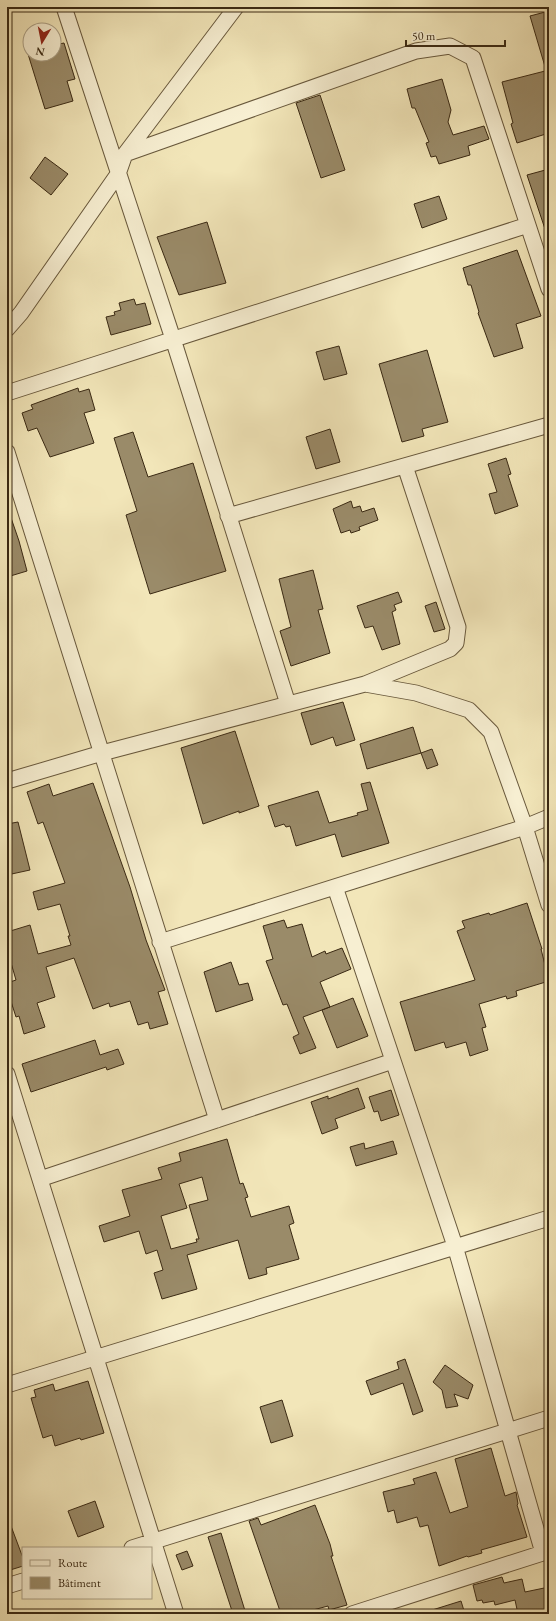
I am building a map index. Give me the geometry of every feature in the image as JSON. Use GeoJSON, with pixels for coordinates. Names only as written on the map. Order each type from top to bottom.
{"type":"FeatureCollection","features":[{"type":"Feature","properties":{"kind":"street"},"geometry":{"type":"LineString","coordinates":[[64,7],[172,339],[288,704]]}},
{"type":"Feature","properties":{"kind":"street"},"geometry":{"type":"LineString","coordinates":[[7,329],[21,313],[118,174],[125,154],[236,7]]}},
{"type":"Feature","properties":{"kind":"street"},"geometry":{"type":"LineString","coordinates":[[125,154],[416,51],[450,46],[473,58],[528,225],[544,254],[549,289]]}},
{"type":"Feature","properties":{"kind":"street"},"geometry":{"type":"LineString","coordinates":[[7,393],[528,225]]}},
{"type":"Feature","properties":{"kind":"street"},"geometry":{"type":"LineString","coordinates":[[228,516],[549,425]]}},
{"type":"Feature","properties":{"kind":"street"},"geometry":{"type":"LineString","coordinates":[[7,452],[217,1120]]}},
{"type":"Feature","properties":{"kind":"street"},"geometry":{"type":"LineString","coordinates":[[7,781],[102,753],[365,684],[450,649],[456,643],[458,627],[405,466]]}},
{"type":"Feature","properties":{"kind":"street"},"geometry":{"type":"LineString","coordinates":[[365,684],[416,693],[469,710],[491,732],[525,828],[549,905]]}},
{"type":"Feature","properties":{"kind":"street"},"geometry":{"type":"LineString","coordinates":[[160,942],[525,828],[549,817]]}},
{"type":"Feature","properties":{"kind":"street"},"geometry":{"type":"LineString","coordinates":[[335,888],[455,1246],[507,1431],[546,1552],[352,1614]]}},
{"type":"Feature","properties":{"kind":"street"},"geometry":{"type":"LineString","coordinates":[[40,1179],[393,1062]]}},
{"type":"Feature","properties":{"kind":"street"},"geometry":{"type":"LineString","coordinates":[[7,1074],[176,1614]]}},
{"type":"Feature","properties":{"kind":"street"},"geometry":{"type":"LineString","coordinates":[[7,1385],[549,1218]]}},
{"type":"Feature","properties":{"kind":"street"},"geometry":{"type":"LineString","coordinates":[[136,1547],[549,1418]]}},
{"type":"Feature","properties":{"kind":"street"},"geometry":{"type":"LineString","coordinates":[[7,1586],[22,1581]]}},
{"type":"Feature","properties":{"kind":"building"},"geometry":{"type":"Polygon","coordinates":[[[549,11],[549,69],[546,70],[530,16],[549,11]]]}},
{"type":"Feature","properties":{"kind":"building"},"geometry":{"type":"Polygon","coordinates":[[[62,43],[64,43],[75,79],[67,81],[73,101],[45,109],[30,62],[62,62],[62,43]]]}},
{"type":"Feature","properties":{"kind":"building"},"geometry":{"type":"Polygon","coordinates":[[[549,70],[549,133],[517,143],[511,124],[513,123],[502,82],[549,70]]]}},
{"type":"Feature","properties":{"kind":"building"},"geometry":{"type":"Polygon","coordinates":[[[442,79],[451,110],[448,122],[453,135],[484,126],[489,139],[468,146],[470,155],[439,164],[436,156],[431,157],[426,143],[429,142],[415,108],[412,108],[407,89],[442,79]]]}},
{"type":"Feature","properties":{"kind":"building"},"geometry":{"type":"Polygon","coordinates":[[[320,95],[345,170],[321,178],[296,103],[320,95]]]}},
{"type":"Feature","properties":{"kind":"building"},"geometry":{"type":"Polygon","coordinates":[[[45,157],[68,174],[51,195],[30,178],[45,157]]]}},
{"type":"Feature","properties":{"kind":"building"},"geometry":{"type":"Polygon","coordinates":[[[549,169],[549,235],[547,235],[527,175],[549,169]]]}},
{"type":"Feature","properties":{"kind":"building"},"geometry":{"type":"Polygon","coordinates":[[[439,196],[447,219],[422,228],[414,204],[439,196]]]}},
{"type":"Feature","properties":{"kind":"building"},"geometry":{"type":"Polygon","coordinates":[[[207,222],[226,283],[179,295],[157,237],[207,222]]]}},
{"type":"Feature","properties":{"kind":"building"},"geometry":{"type":"Polygon","coordinates":[[[517,250],[541,316],[516,324],[523,348],[494,357],[478,313],[479,312],[471,285],[468,285],[463,268],[517,250]]]}},
{"type":"Feature","properties":{"kind":"building"},"geometry":{"type":"Polygon","coordinates":[[[134,299],[136,305],[145,303],[151,324],[111,335],[106,317],[115,315],[114,312],[121,310],[119,303],[134,299]]]}},
{"type":"Feature","properties":{"kind":"building"},"geometry":{"type":"Polygon","coordinates":[[[339,346],[347,374],[324,380],[316,352],[339,346]]]}},
{"type":"Feature","properties":{"kind":"building"},"geometry":{"type":"Polygon","coordinates":[[[427,350],[448,422],[422,429],[424,436],[402,442],[379,364],[427,350]]]}},
{"type":"Feature","properties":{"kind":"building"},"geometry":{"type":"Polygon","coordinates":[[[78,388],[79,392],[89,389],[95,410],[84,413],[94,443],[50,457],[37,428],[28,431],[22,413],[33,409],[31,405],[78,388]]]}},
{"type":"Feature","properties":{"kind":"building"},"geometry":{"type":"Polygon","coordinates":[[[330,429],[340,462],[316,469],[306,437],[330,429]]]}},
{"type":"Feature","properties":{"kind":"building"},"geometry":{"type":"Polygon","coordinates":[[[133,432],[148,477],[193,463],[226,571],[150,594],[126,515],[137,511],[114,438],[133,432]]]}},
{"type":"Feature","properties":{"kind":"building"},"geometry":{"type":"Polygon","coordinates":[[[506,458],[511,474],[508,475],[518,506],[495,514],[489,494],[497,492],[488,464],[506,458]]]}},
{"type":"Feature","properties":{"kind":"building"},"geometry":{"type":"Polygon","coordinates":[[[351,501],[353,508],[360,506],[362,512],[374,508],[378,520],[359,527],[360,530],[351,533],[350,530],[341,533],[333,509],[351,501]]]}},
{"type":"Feature","properties":{"kind":"building"},"geometry":{"type":"Polygon","coordinates":[[[7,512],[9,512],[19,541],[27,571],[7,577],[7,512]]]}},
{"type":"Feature","properties":{"kind":"building"},"geometry":{"type":"Polygon","coordinates":[[[313,570],[323,609],[318,610],[330,653],[291,666],[280,631],[291,627],[279,579],[313,570]]]}},
{"type":"Feature","properties":{"kind":"building"},"geometry":{"type":"Polygon","coordinates":[[[398,592],[402,602],[394,605],[396,610],[392,612],[400,644],[382,650],[373,626],[365,628],[357,606],[398,592]]]}},
{"type":"Feature","properties":{"kind":"building"},"geometry":{"type":"Polygon","coordinates":[[[436,602],[445,629],[434,632],[425,606],[436,602]]]}},
{"type":"Feature","properties":{"kind":"building"},"geometry":{"type":"Polygon","coordinates":[[[343,702],[355,740],[336,746],[333,737],[311,745],[301,713],[343,702]]]}},
{"type":"Feature","properties":{"kind":"building"},"geometry":{"type":"Polygon","coordinates":[[[413,727],[421,753],[367,769],[360,744],[413,727]]]}},
{"type":"Feature","properties":{"kind":"building"},"geometry":{"type":"Polygon","coordinates":[[[235,731],[259,806],[239,813],[239,811],[203,824],[181,748],[235,731]]]}},
{"type":"Feature","properties":{"kind":"building"},"geometry":{"type":"Polygon","coordinates":[[[432,749],[438,765],[427,769],[421,753],[432,749]]]}},
{"type":"Feature","properties":{"kind":"building"},"geometry":{"type":"Polygon","coordinates":[[[370,782],[389,843],[342,857],[335,834],[296,846],[290,826],[286,827],[284,824],[275,827],[268,806],[318,791],[329,823],[358,815],[357,813],[368,810],[361,784],[370,782]]]}},
{"type":"Feature","properties":{"kind":"building"},"geometry":{"type":"Polygon","coordinates":[[[93,783],[130,887],[146,940],[165,990],[158,992],[168,1024],[150,1029],[148,1022],[138,1025],[130,1001],[110,1007],[109,1003],[93,1009],[74,958],[46,967],[55,997],[37,1003],[45,1027],[24,1034],[19,1016],[16,1017],[7,989],[7,983],[16,980],[7,949],[7,932],[30,925],[38,954],[71,945],[68,936],[70,936],[60,904],[38,910],[33,892],[65,883],[43,822],[38,824],[27,792],[49,784],[53,796],[93,783]]]}},
{"type":"Feature","properties":{"kind":"building"},"geometry":{"type":"Polygon","coordinates":[[[18,822],[30,870],[7,875],[7,824],[18,822]]]}},
{"type":"Feature","properties":{"kind":"building"},"geometry":{"type":"Polygon","coordinates":[[[527,903],[542,949],[549,981],[516,991],[517,996],[507,999],[506,996],[479,1004],[486,1027],[482,1028],[488,1050],[470,1056],[466,1042],[446,1048],[444,1042],[415,1051],[400,1002],[475,980],[457,931],[465,928],[462,921],[489,913],[490,915],[527,903]]]}},
{"type":"Feature","properties":{"kind":"building"},"geometry":{"type":"Polygon","coordinates":[[[284,920],[287,928],[302,924],[312,957],[325,951],[326,954],[342,948],[351,969],[320,982],[330,1007],[303,1017],[316,1048],[300,1054],[293,1037],[299,1034],[287,1004],[283,1005],[266,961],[273,959],[263,926],[284,920]]]}},
{"type":"Feature","properties":{"kind":"building"},"geometry":{"type":"Polygon","coordinates":[[[231,962],[239,985],[248,983],[253,1000],[216,1012],[204,972],[231,962]]]}},
{"type":"Feature","properties":{"kind":"building"},"geometry":{"type":"Polygon","coordinates":[[[353,998],[368,1036],[337,1048],[322,1010],[353,998]]]}},
{"type":"Feature","properties":{"kind":"building"},"geometry":{"type":"Polygon","coordinates":[[[95,1040],[100,1055],[118,1049],[124,1064],[107,1070],[106,1067],[31,1092],[22,1064],[95,1040]]]}},
{"type":"Feature","properties":{"kind":"building"},"geometry":{"type":"Polygon","coordinates":[[[358,1088],[365,1108],[335,1119],[338,1128],[322,1134],[311,1102],[328,1096],[328,1099],[358,1088]]]}},
{"type":"Feature","properties":{"kind":"building"},"geometry":{"type":"Polygon","coordinates":[[[391,1090],[399,1115],[381,1121],[378,1111],[374,1112],[369,1097],[391,1090]]]}},
{"type":"Feature","properties":{"kind":"building"},"geometry":{"type":"Polygon","coordinates":[[[227,1139],[240,1184],[243,1183],[248,1197],[245,1198],[251,1217],[289,1206],[294,1223],[289,1225],[299,1259],[266,1268],[267,1274],[249,1279],[238,1240],[187,1255],[197,1289],[162,1299],[154,1273],[163,1270],[157,1250],[146,1254],[139,1231],[104,1242],[99,1226],[130,1216],[122,1190],[162,1179],[158,1168],[181,1161],[179,1153],[227,1139]],[[202,1177],[179,1184],[187,1208],[161,1216],[171,1249],[197,1242],[196,1239],[199,1239],[189,1205],[208,1200],[202,1177]]]}},
{"type":"Feature","properties":{"kind":"building"},"geometry":{"type":"Polygon","coordinates":[[[393,1141],[397,1154],[356,1166],[350,1147],[364,1143],[365,1149],[393,1141]]]}},
{"type":"Feature","properties":{"kind":"building"},"geometry":{"type":"Polygon","coordinates":[[[405,1359],[423,1411],[413,1415],[403,1383],[371,1395],[366,1381],[399,1369],[397,1362],[405,1359]]]}},
{"type":"Feature","properties":{"kind":"building"},"geometry":{"type":"Polygon","coordinates":[[[445,1365],[473,1385],[468,1399],[454,1394],[458,1406],[446,1408],[442,1390],[433,1382],[445,1365]]]}},
{"type":"Feature","properties":{"kind":"building"},"geometry":{"type":"Polygon","coordinates":[[[88,1381],[104,1433],[81,1440],[80,1438],[55,1446],[52,1435],[43,1438],[31,1398],[36,1397],[34,1390],[53,1384],[55,1391],[88,1381]]]}},
{"type":"Feature","properties":{"kind":"building"},"geometry":{"type":"Polygon","coordinates":[[[282,1400],[293,1436],[271,1443],[260,1407],[282,1400]]]}},
{"type":"Feature","properties":{"kind":"building"},"geometry":{"type":"Polygon","coordinates":[[[491,1448],[505,1496],[516,1492],[517,1505],[527,1537],[481,1550],[482,1553],[467,1556],[439,1566],[428,1525],[420,1527],[417,1517],[397,1523],[394,1510],[388,1512],[383,1492],[415,1484],[413,1479],[436,1472],[450,1513],[468,1507],[455,1459],[491,1448]]]}},
{"type":"Feature","properties":{"kind":"building"},"geometry":{"type":"Polygon","coordinates":[[[95,1501],[104,1527],[78,1537],[68,1511],[95,1501]]]}},
{"type":"Feature","properties":{"kind":"building"},"geometry":{"type":"Polygon","coordinates":[[[315,1505],[330,1544],[333,1556],[331,1556],[347,1605],[329,1610],[328,1606],[298,1614],[281,1614],[249,1521],[258,1518],[261,1525],[315,1505]]]}},
{"type":"Feature","properties":{"kind":"building"},"geometry":{"type":"Polygon","coordinates":[[[8,1518],[22,1555],[22,1566],[7,1571],[8,1518]]]}},
{"type":"Feature","properties":{"kind":"building"},"geometry":{"type":"Polygon","coordinates":[[[221,1533],[246,1614],[233,1614],[208,1537],[221,1533]]]}},
{"type":"Feature","properties":{"kind":"building"},"geometry":{"type":"Polygon","coordinates":[[[187,1551],[193,1566],[182,1570],[176,1555],[187,1551]]]}},
{"type":"Feature","properties":{"kind":"building"},"geometry":{"type":"Polygon","coordinates":[[[502,1577],[504,1583],[522,1579],[525,1592],[549,1587],[549,1614],[518,1614],[515,1600],[495,1605],[494,1601],[483,1603],[482,1600],[477,1601],[473,1585],[502,1577]]]}},
{"type":"Feature","properties":{"kind":"building"},"geometry":{"type":"Polygon","coordinates":[[[461,1601],[465,1614],[429,1614],[429,1611],[461,1601]]]}}]}
